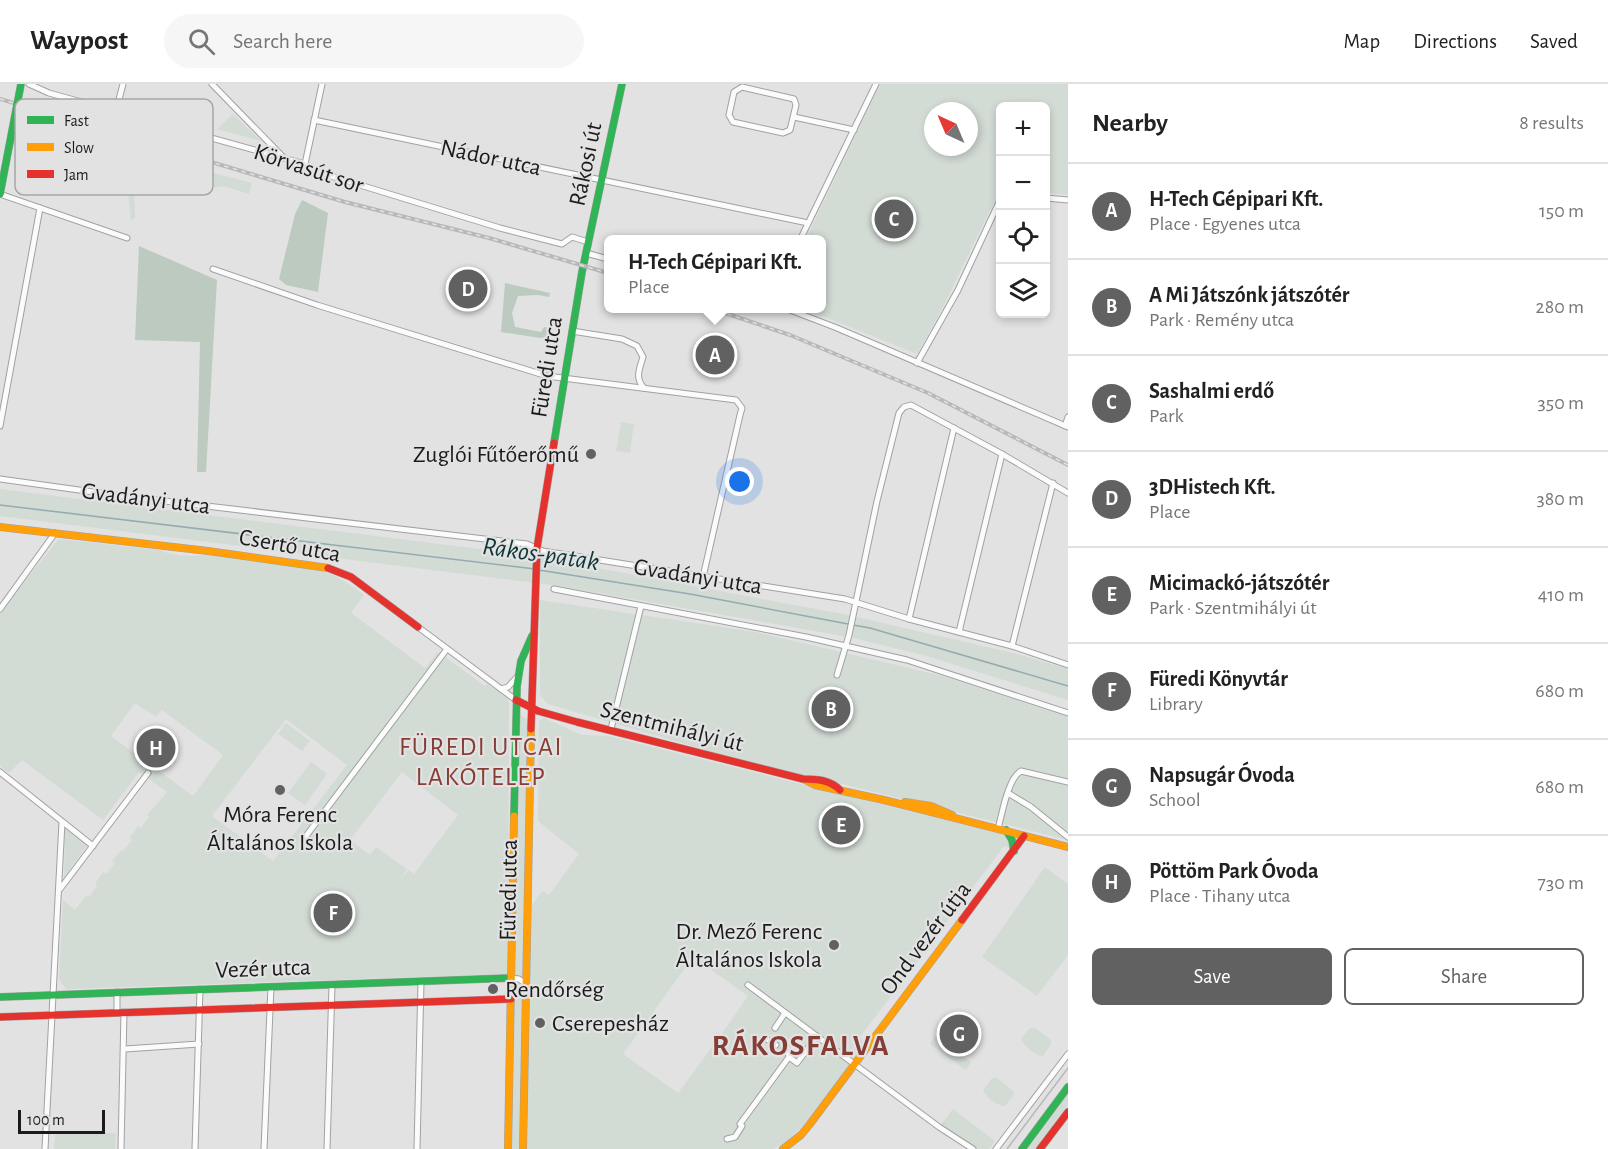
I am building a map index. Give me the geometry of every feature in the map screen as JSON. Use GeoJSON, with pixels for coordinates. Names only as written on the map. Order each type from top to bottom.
{"type":"FeatureCollection","features":[{"type":"Feature","properties":{"kind":"street"},"geometry":{"type":"LineString","coordinates":[[18,99],[21,84]]}},
{"type":"Feature","properties":{"kind":"street","name":"Körvasút sor"},"geometry":{"type":"LineString","coordinates":[[29,84],[49,93],[72,99]]}},
{"type":"Feature","properties":{"kind":"street"},"geometry":{"type":"LineString","coordinates":[[120,99],[123,84]]}},
{"type":"Feature","properties":{"kind":"street"},"geometry":{"type":"LineString","coordinates":[[212,84],[284,158]]}},
{"type":"Feature","properties":{"kind":"street"},"geometry":{"type":"LineString","coordinates":[[305,164],[321,87],[314,84]]}},
{"type":"Feature","properties":{"kind":"street","name":"Rákosi út"},"geometry":{"type":"LineString","coordinates":[[586,253],[622,84]]}},
{"type":"Feature","properties":{"kind":"street"},"geometry":{"type":"LineString","coordinates":[[803,235],[876,84]]}},
{"type":"Feature","properties":{"kind":"street"},"geometry":{"type":"LineString","coordinates":[[742,87],[790,96],[796,102],[794,117],[791,129],[785,133],[735,123],[729,117],[734,92],[742,87]]}},
{"type":"Feature","properties":{"kind":"street"},"geometry":{"type":"LineString","coordinates":[[15,115],[0,194],[127,238]]}},
{"type":"Feature","properties":{"kind":"street"},"geometry":{"type":"LineString","coordinates":[[794,117],[854,130]]}},
{"type":"Feature","properties":{"kind":"street","name":"Nádor utca"},"geometry":{"type":"LineString","coordinates":[[314,120],[808,223]]}},
{"type":"Feature","properties":{"kind":"street","name":"Körvasút sor"},"geometry":{"type":"LineString","coordinates":[[213,138],[305,164],[308,169],[548,241],[562,244],[572,237],[588,242]]}},
{"type":"Feature","properties":{"kind":"street"},"geometry":{"type":"LineString","coordinates":[[1050,198],[1068,200]]}},
{"type":"Feature","properties":{"kind":"street"},"geometry":{"type":"LineString","coordinates":[[0,426],[40,208]]}},
{"type":"Feature","properties":{"kind":"street"},"geometry":{"type":"LineString","coordinates":[[917,363],[958,290],[996,209]]}},
{"type":"Feature","properties":{"kind":"street"},"geometry":{"type":"LineString","coordinates":[[586,253],[604,258]]}},
{"type":"Feature","properties":{"kind":"street","name":"Füredi utca"},"geometry":{"type":"LineString","coordinates":[[523,1149],[537,548],[586,253]]}},
{"type":"Feature","properties":{"kind":"street"},"geometry":{"type":"LineString","coordinates":[[213,269],[317,305],[547,376],[736,400],[742,408],[703,577]]}},
{"type":"Feature","properties":{"kind":"street"},"geometry":{"type":"LineString","coordinates":[[796,313],[846,332],[1067,427],[1068,417]]}},
{"type":"Feature","properties":{"kind":"street"},"geometry":{"type":"LineString","coordinates":[[572,331],[624,340],[637,346],[643,357],[638,375],[639,382],[644,388]]}},
{"type":"Feature","properties":{"kind":"street"},"geometry":{"type":"LineString","coordinates":[[837,675],[850,630],[877,501],[899,413],[904,407],[911,405],[1068,493]]}},
{"type":"Feature","properties":{"kind":"street"},"geometry":{"type":"LineString","coordinates":[[909,619],[954,428]]}},
{"type":"Feature","properties":{"kind":"street"},"geometry":{"type":"LineString","coordinates":[[958,632],[1002,454]]}},
{"type":"Feature","properties":{"kind":"street","name":"Gvadányi utca"},"geometry":{"type":"LineString","coordinates":[[0,479],[122,496],[527,544],[537,548],[703,577],[845,599],[909,619],[1012,646],[1068,665]]}},
{"type":"Feature","properties":{"kind":"street"},"geometry":{"type":"LineString","coordinates":[[1012,646],[1053,483]]}},
{"type":"Feature","properties":{"kind":"street","name":"Csertő utca"},"geometry":{"type":"LineString","coordinates":[[0,527],[334,569],[351,577],[516,700],[532,708]]}},
{"type":"Feature","properties":{"kind":"street"},"geometry":{"type":"LineString","coordinates":[[0,609],[55,533]]}},
{"type":"Feature","properties":{"kind":"street","name":"Gvadányi utca"},"geometry":{"type":"LineString","coordinates":[[554,589],[806,637],[907,660],[1068,712]]}},
{"type":"Feature","properties":{"kind":"street"},"geometry":{"type":"LineString","coordinates":[[611,729],[641,606]]}},
{"type":"Feature","properties":{"kind":"street","name":"Füredi utca"},"geometry":{"type":"LineString","coordinates":[[508,1149],[517,677],[534,631]]}},
{"type":"Feature","properties":{"kind":"street"},"geometry":{"type":"LineString","coordinates":[[306,836],[447,649]]}},
{"type":"Feature","properties":{"kind":"street"},"geometry":{"type":"LineString","coordinates":[[501,689],[508,687],[517,677]]}},
{"type":"Feature","properties":{"kind":"street","name":"Szentmihályi út"},"geometry":{"type":"LineString","coordinates":[[532,708],[577,722],[803,779],[810,783],[890,801],[931,806],[959,820],[1068,847]]}},
{"type":"Feature","properties":{"kind":"street"},"geometry":{"type":"LineString","coordinates":[[1014,850],[1012,840],[1002,829],[1008,793],[1016,774],[1021,771],[1068,782]]}},
{"type":"Feature","properties":{"kind":"street"},"geometry":{"type":"LineString","coordinates":[[0,772],[93,846]]}},
{"type":"Feature","properties":{"kind":"street"},"geometry":{"type":"LineString","coordinates":[[59,890],[148,772]]}},
{"type":"Feature","properties":{"kind":"street"},"geometry":{"type":"LineString","coordinates":[[1008,793],[1068,837]]}},
{"type":"Feature","properties":{"kind":"street"},"geometry":{"type":"LineString","coordinates":[[45,1149],[62,822]]}},
{"type":"Feature","properties":{"kind":"street","name":"Ond vezér útja"},"geometry":{"type":"LineString","coordinates":[[783,1149],[806,1130],[1024,836]]}},
{"type":"Feature","properties":{"kind":"street","name":"Vezér utca"},"geometry":{"type":"LineString","coordinates":[[0,997],[511,978],[519,979],[526,984]]}},
{"type":"Feature","properties":{"kind":"street"},"geometry":{"type":"LineString","coordinates":[[417,1149],[421,981]]}},
{"type":"Feature","properties":{"kind":"street"},"geometry":{"type":"LineString","coordinates":[[327,1149],[332,985]]}},
{"type":"Feature","properties":{"kind":"street"},"geometry":{"type":"LineString","coordinates":[[748,985],[937,1126],[973,1149]]}},
{"type":"Feature","properties":{"kind":"street"},"geometry":{"type":"LineString","coordinates":[[264,1149],[270,987]]}},
{"type":"Feature","properties":{"kind":"street"},"geometry":{"type":"LineString","coordinates":[[195,1149],[200,989]]}},
{"type":"Feature","properties":{"kind":"street"},"geometry":{"type":"LineString","coordinates":[[117,992],[124,1049],[121,1149]]}},
{"type":"Feature","properties":{"kind":"street","name":"Vezér utca"},"geometry":{"type":"LineString","coordinates":[[0,1017],[52,1018],[121,1012],[526,998]]}},
{"type":"Feature","properties":{"kind":"street"},"geometry":{"type":"LineString","coordinates":[[775,1028],[786,1013]]}},
{"type":"Feature","properties":{"kind":"street"},"geometry":{"type":"LineString","coordinates":[[783,1050],[797,1063],[817,1036]]}},
{"type":"Feature","properties":{"kind":"street"},"geometry":{"type":"LineString","coordinates":[[765,1038],[776,1045]]}},
{"type":"Feature","properties":{"kind":"street"},"geometry":{"type":"LineString","coordinates":[[124,1049],[199,1044]]}},
{"type":"Feature","properties":{"kind":"street"},"geometry":{"type":"LineString","coordinates":[[998,1147],[1068,1053]]}},
{"type":"Feature","properties":{"kind":"street"},"geometry":{"type":"LineString","coordinates":[[727,1139],[735,1137],[742,1126],[740,1124],[789,1057]]}},
{"type":"Feature","properties":{"kind":"street"},"geometry":{"type":"LineString","coordinates":[[1022,1149],[1068,1088]]}},
{"type":"Feature","properties":{"kind":"street"},"geometry":{"type":"LineString","coordinates":[[1040,1149],[1068,1112]]}},
{"type":"Feature","properties":{"kind":"shaded area"},"geometry":{"type":"Polygon","coordinates":[[[880,84],[1068,84],[1068,195],[1050,193],[1050,102],[996,102],[996,198],[944,305],[917,354],[815,313],[826,313],[826,235],[808,235],[880,84]]]}},
{"type":"Feature","properties":{"kind":"shaded area"},"geometry":{"type":"Polygon","coordinates":[[[233,114],[260,140],[261,141],[217,129],[233,114]]]}},
{"type":"Feature","properties":{"kind":"shaded area"},"geometry":{"type":"Polygon","coordinates":[[[213,173],[252,183],[249,194],[224,186],[213,187],[213,173]]]}},
{"type":"Feature","properties":{"kind":"shaded area"},"geometry":{"type":"Polygon","coordinates":[[[128,195],[134,195],[135,218],[131,220],[128,195]]]}},
{"type":"Feature","properties":{"kind":"shaded area"},"geometry":{"type":"Polygon","coordinates":[[[302,200],[328,213],[318,292],[286,285],[279,279],[295,214],[302,200]]]}},
{"type":"Feature","properties":{"kind":"shaded area"},"geometry":{"type":"Polygon","coordinates":[[[139,246],[217,280],[206,472],[197,472],[200,342],[135,340],[139,246]]]}},
{"type":"Feature","properties":{"kind":"shaded area"},"geometry":{"type":"Polygon","coordinates":[[[505,283],[550,293],[549,297],[518,296],[512,313],[515,327],[541,332],[544,327],[549,328],[548,337],[540,338],[501,332],[505,283]]]}},
{"type":"Feature","properties":{"kind":"shaded area"},"geometry":{"type":"Polygon","coordinates":[[[621,422],[634,424],[630,453],[616,451],[621,422]]]}},
{"type":"Feature","properties":{"kind":"shaded area"},"geometry":{"type":"Polygon","coordinates":[[[0,489],[528,555],[848,615],[1013,653],[1068,669],[1068,700],[923,655],[849,637],[552,585],[0,516],[0,489]]]}},
{"type":"Feature","properties":{"kind":"shaded area"},"geometry":{"type":"Polygon","coordinates":[[[59,539],[159,550],[181,556],[204,555],[316,569],[335,576],[353,587],[364,595],[351,613],[425,668],[438,652],[485,686],[487,684],[507,697],[509,704],[508,974],[66,989],[59,979],[63,900],[75,910],[86,896],[89,897],[103,872],[106,874],[115,863],[112,861],[132,840],[130,838],[138,826],[141,828],[149,817],[147,815],[167,792],[139,772],[103,820],[22,760],[9,773],[0,766],[0,612],[59,539]],[[135,703],[111,736],[193,796],[223,755],[162,710],[156,717],[135,703]],[[286,719],[212,816],[273,861],[347,765],[286,719]],[[402,772],[350,840],[370,855],[376,847],[407,869],[401,879],[409,870],[414,874],[458,815],[402,772]]]}},
{"type":"Feature","properties":{"kind":"shaded area"},"geometry":{"type":"Polygon","coordinates":[[[540,600],[756,632],[943,676],[1068,717],[1068,840],[743,761],[548,704],[540,695],[540,600]]]}},
{"type":"Feature","properties":{"kind":"shaded area"},"geometry":{"type":"Polygon","coordinates":[[[519,714],[528,720],[519,1149],[510,1149],[519,714]]]}},
{"type":"Feature","properties":{"kind":"shaded area"},"geometry":{"type":"Polygon","coordinates":[[[544,718],[582,735],[608,736],[837,793],[840,790],[862,799],[1004,835],[1010,840],[1009,848],[1004,846],[860,1037],[865,1043],[823,1102],[798,1130],[773,1149],[525,1149],[530,908],[542,891],[549,895],[579,854],[538,821],[539,721],[544,718]],[[693,957],[623,1054],[678,1093],[718,1039],[715,1035],[717,1032],[721,1035],[748,996],[693,957]]]}},
{"type":"Feature","properties":{"kind":"shaded area"},"geometry":{"type":"Polygon","coordinates":[[[286,723],[310,741],[302,751],[278,734],[286,723]]]}},
{"type":"Feature","properties":{"kind":"shaded area"},"geometry":{"type":"Polygon","coordinates":[[[311,762],[327,774],[305,805],[288,793],[311,762]]]}},
{"type":"Feature","properties":{"kind":"shaded area"},"geometry":{"type":"Polygon","coordinates":[[[65,828],[87,845],[64,877],[65,828]]]}},
{"type":"Feature","properties":{"kind":"shaded area"},"geometry":{"type":"Polygon","coordinates":[[[1045,867],[1068,884],[1068,955],[1037,996],[982,957],[1045,867]]]}},
{"type":"Feature","properties":{"kind":"shaded area"},"geometry":{"type":"Polygon","coordinates":[[[1030,1028],[1035,1028],[1051,1040],[1043,1056],[1030,1050],[1021,1039],[1030,1028]]]}},
{"type":"Feature","properties":{"kind":"shaded area"},"geometry":{"type":"Polygon","coordinates":[[[935,1036],[971,1062],[966,1070],[930,1044],[935,1036]]]}},
{"type":"Feature","properties":{"kind":"shaded area"},"geometry":{"type":"Polygon","coordinates":[[[992,1078],[997,1078],[1013,1091],[1014,1095],[1005,1106],[992,1101],[983,1090],[992,1078]]]}},
{"type":"Feature","properties":{"kind":"shaded area"},"geometry":{"type":"Polygon","coordinates":[[[1068,1094],[1068,1104],[1035,1149],[1027,1149],[1068,1094]]]}},
{"type":"Feature","properties":{"kind":"shaded area"},"geometry":{"type":"Polygon","coordinates":[[[953,1109],[995,1141],[989,1149],[973,1149],[939,1127],[953,1109]]]}},
{"type":"Feature","properties":{"kind":"shaded area"},"geometry":{"type":"Polygon","coordinates":[[[55,1133],[116,1133],[115,1149],[54,1149],[55,1133]]]}},
{"type":"Feature","properties":{"kind":"waterway","name":"Rákos-patak"},"geometry":{"type":"LineString","coordinates":[[0,505],[535,569]]}},
{"type":"Feature","properties":{"kind":"waterway","name":"Rákos-patak"},"geometry":{"type":"LineString","coordinates":[[539,570],[690,594],[848,624]]}},
{"type":"Feature","properties":{"kind":"waterway","name":"Rákos-patak"},"geometry":{"type":"LineString","coordinates":[[853,625],[1068,686]]}},
{"type":"Feature","properties":{"kind":"tram line"},"geometry":{"type":"LineString","coordinates":[[1007,1149],[1068,1068]]}},
{"type":"Feature","properties":{"kind":"railway"},"geometry":{"type":"LineString","coordinates":[[0,99],[15,103]]}},
{"type":"Feature","properties":{"kind":"railway"},"geometry":{"type":"LineString","coordinates":[[213,163],[345,202],[489,238],[604,272]]}},
{"type":"Feature","properties":{"kind":"railway"},"geometry":{"type":"LineString","coordinates":[[725,313],[790,335],[928,393],[1068,465]]}},
{"type":"Feature","properties":{"kind":"traffic: fast"},"geometry":{"type":"LineString","coordinates":[[18,99],[21,84]]}},
{"type":"Feature","properties":{"kind":"traffic: fast"},"geometry":{"type":"LineString","coordinates":[[554,443],[582,272],[622,84]]}},
{"type":"Feature","properties":{"kind":"traffic: fast"},"geometry":{"type":"LineString","coordinates":[[0,194],[15,115]]}},
{"type":"Feature","properties":{"kind":"traffic: fast"},"geometry":{"type":"LineString","coordinates":[[514,816],[517,686],[521,661],[532,636]]}},
{"type":"Feature","properties":{"kind":"traffic: fast"},"geometry":{"type":"LineString","coordinates":[[1006,830],[1012,840],[1014,851]]}},
{"type":"Feature","properties":{"kind":"traffic: fast"},"geometry":{"type":"LineString","coordinates":[[0,997],[511,978]]}},
{"type":"Feature","properties":{"kind":"traffic: fast"},"geometry":{"type":"LineString","coordinates":[[1022,1149],[1068,1087]]}},
{"type":"Feature","properties":{"kind":"traffic: slow"},"geometry":{"type":"LineString","coordinates":[[0,527],[208,551],[328,568]]}},
{"type":"Feature","properties":{"kind":"traffic: slow"},"geometry":{"type":"LineString","coordinates":[[523,1149],[531,729]]}},
{"type":"Feature","properties":{"kind":"traffic: slow"},"geometry":{"type":"LineString","coordinates":[[805,780],[815,785],[884,800],[1068,847]]}},
{"type":"Feature","properties":{"kind":"traffic: slow"},"geometry":{"type":"LineString","coordinates":[[905,802],[931,806],[952,815]]}},
{"type":"Feature","properties":{"kind":"traffic: slow"},"geometry":{"type":"LineString","coordinates":[[508,1149],[514,816]]}},
{"type":"Feature","properties":{"kind":"traffic: slow"},"geometry":{"type":"LineString","coordinates":[[783,1149],[801,1135],[810,1124],[962,920]]}},
{"type":"Feature","properties":{"kind":"traffic: jam"},"geometry":{"type":"LineString","coordinates":[[531,729],[537,548],[554,443]]}},
{"type":"Feature","properties":{"kind":"traffic: jam"},"geometry":{"type":"LineString","coordinates":[[328,568],[351,577],[418,627]]}},
{"type":"Feature","properties":{"kind":"traffic: jam"},"geometry":{"type":"LineString","coordinates":[[516,700],[538,711],[577,722],[803,779],[823,781],[840,790]]}},
{"type":"Feature","properties":{"kind":"traffic: jam"},"geometry":{"type":"LineString","coordinates":[[962,920],[1024,836]]}},
{"type":"Feature","properties":{"kind":"traffic: jam"},"geometry":{"type":"LineString","coordinates":[[0,1017],[511,999]]}},
{"type":"Feature","properties":{"kind":"traffic: jam"},"geometry":{"type":"LineString","coordinates":[[1040,1149],[1068,1112]]}},
{"type":"Feature","properties":{"kind":"place","name":"Sashalmi erdő"},"geometry":{"type":"Point","coordinates":[894,219]}},
{"type":"Feature","properties":{"kind":"place","name":"3DHistech Kft."},"geometry":{"type":"Point","coordinates":[468,289]}},
{"type":"Feature","properties":{"kind":"place","name":"H-Tech Gépipari Kft."},"geometry":{"type":"Point","coordinates":[715,355]}},
{"type":"Feature","properties":{"kind":"place","name":"Zuglói Fűtőerőmű"},"geometry":{"type":"Point","coordinates":[591,454]}},
{"type":"Feature","properties":{"kind":"place","name":"A Mi Játszónk játszótér"},"geometry":{"type":"Point","coordinates":[831,709]}},
{"type":"Feature","properties":{"kind":"place","name":"Pöttöm Park Óvoda"},"geometry":{"type":"Point","coordinates":[156,748]}},
{"type":"Feature","properties":{"kind":"place","name":"Móra Ferenc Általános Iskola"},"geometry":{"type":"Point","coordinates":[280,790]}},
{"type":"Feature","properties":{"kind":"place","name":"Micimackó-játszótér"},"geometry":{"type":"Point","coordinates":[841,825]}},
{"type":"Feature","properties":{"kind":"place","name":"Füredi Könyvtár"},"geometry":{"type":"Point","coordinates":[333,913]}},
{"type":"Feature","properties":{"kind":"place","name":"Dr. Mező Ferenc Általános Iskola"},"geometry":{"type":"Point","coordinates":[834,945]}},
{"type":"Feature","properties":{"kind":"place","name":"Rendőrség"},"geometry":{"type":"Point","coordinates":[493,989]}},
{"type":"Feature","properties":{"kind":"place","name":"Cserepesház"},"geometry":{"type":"Point","coordinates":[540,1023]}},
{"type":"Feature","properties":{"kind":"place","name":"Napsugár Óvoda"},"geometry":{"type":"Point","coordinates":[959,1034]}},
{"type":"Feature","properties":{"kind":"district","name":"FÜREDI UTCAI LAKÓTELEP"},"geometry":{"type":"Point","coordinates":[481,761]}},
{"type":"Feature","properties":{"kind":"district","name":"RÁKOSFALVA"},"geometry":{"type":"Point","coordinates":[801,1045]}}]}
